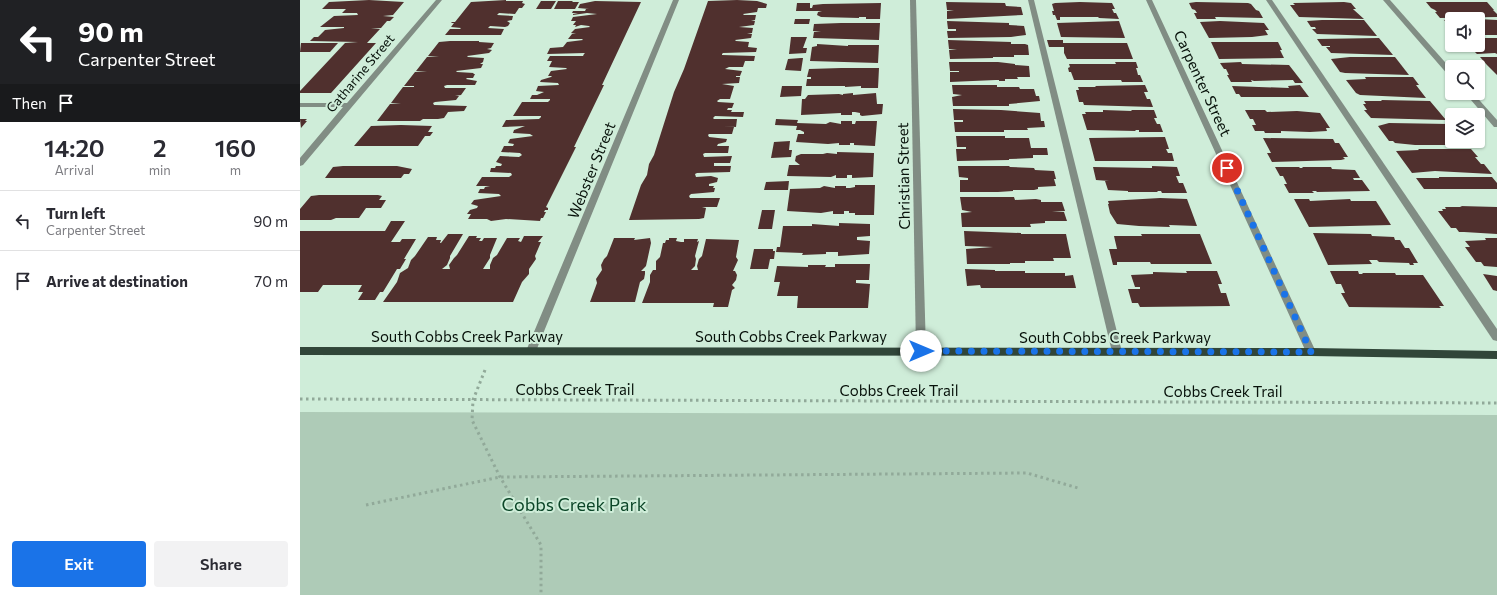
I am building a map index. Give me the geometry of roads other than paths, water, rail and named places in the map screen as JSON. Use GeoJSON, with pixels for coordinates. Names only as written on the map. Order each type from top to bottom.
{"type":"FeatureCollection","features":[{"type":"Feature","properties":{"kind":"main road","name":"South Cobbs Creek Parkway"},"geometry":{"type":"LineString","coordinates":[[300,351],[1311,352],[1497,355]]}},
{"type":"Feature","properties":{"kind":"street","name":"Catharine Street"},"geometry":{"type":"LineString","coordinates":[[300,162],[439,0]]}},
{"type":"Feature","properties":{"kind":"street","name":"Webster Street"},"geometry":{"type":"LineString","coordinates":[[532,351],[676,0]]}},
{"type":"Feature","properties":{"kind":"street","name":"Christian Street"},"geometry":{"type":"LineString","coordinates":[[913,0],[921,351]]}},
{"type":"Feature","properties":{"kind":"street"},"geometry":{"type":"LineString","coordinates":[[1031,0],[1117,352]]}},
{"type":"Feature","properties":{"kind":"street","name":"Carpenter Street"},"geometry":{"type":"LineString","coordinates":[[1149,0],[1311,352]]}},
{"type":"Feature","properties":{"kind":"street"},"geometry":{"type":"LineString","coordinates":[[1269,0],[1497,337]]}},
{"type":"Feature","properties":{"kind":"street"},"geometry":{"type":"LineString","coordinates":[[1386,0],[1445,66]]}},
{"type":"Feature","properties":{"kind":"street"},"geometry":{"type":"LineString","coordinates":[[1475,100],[1497,124]]}},
{"type":"Feature","properties":{"kind":"street"},"geometry":{"type":"LineString","coordinates":[[300,105],[349,105]]}},
{"type":"Feature","properties":{"kind":"park label","name":"Cobbs Creek Park"},"geometry":{"type":"Point","coordinates":[574,504]}}]}
